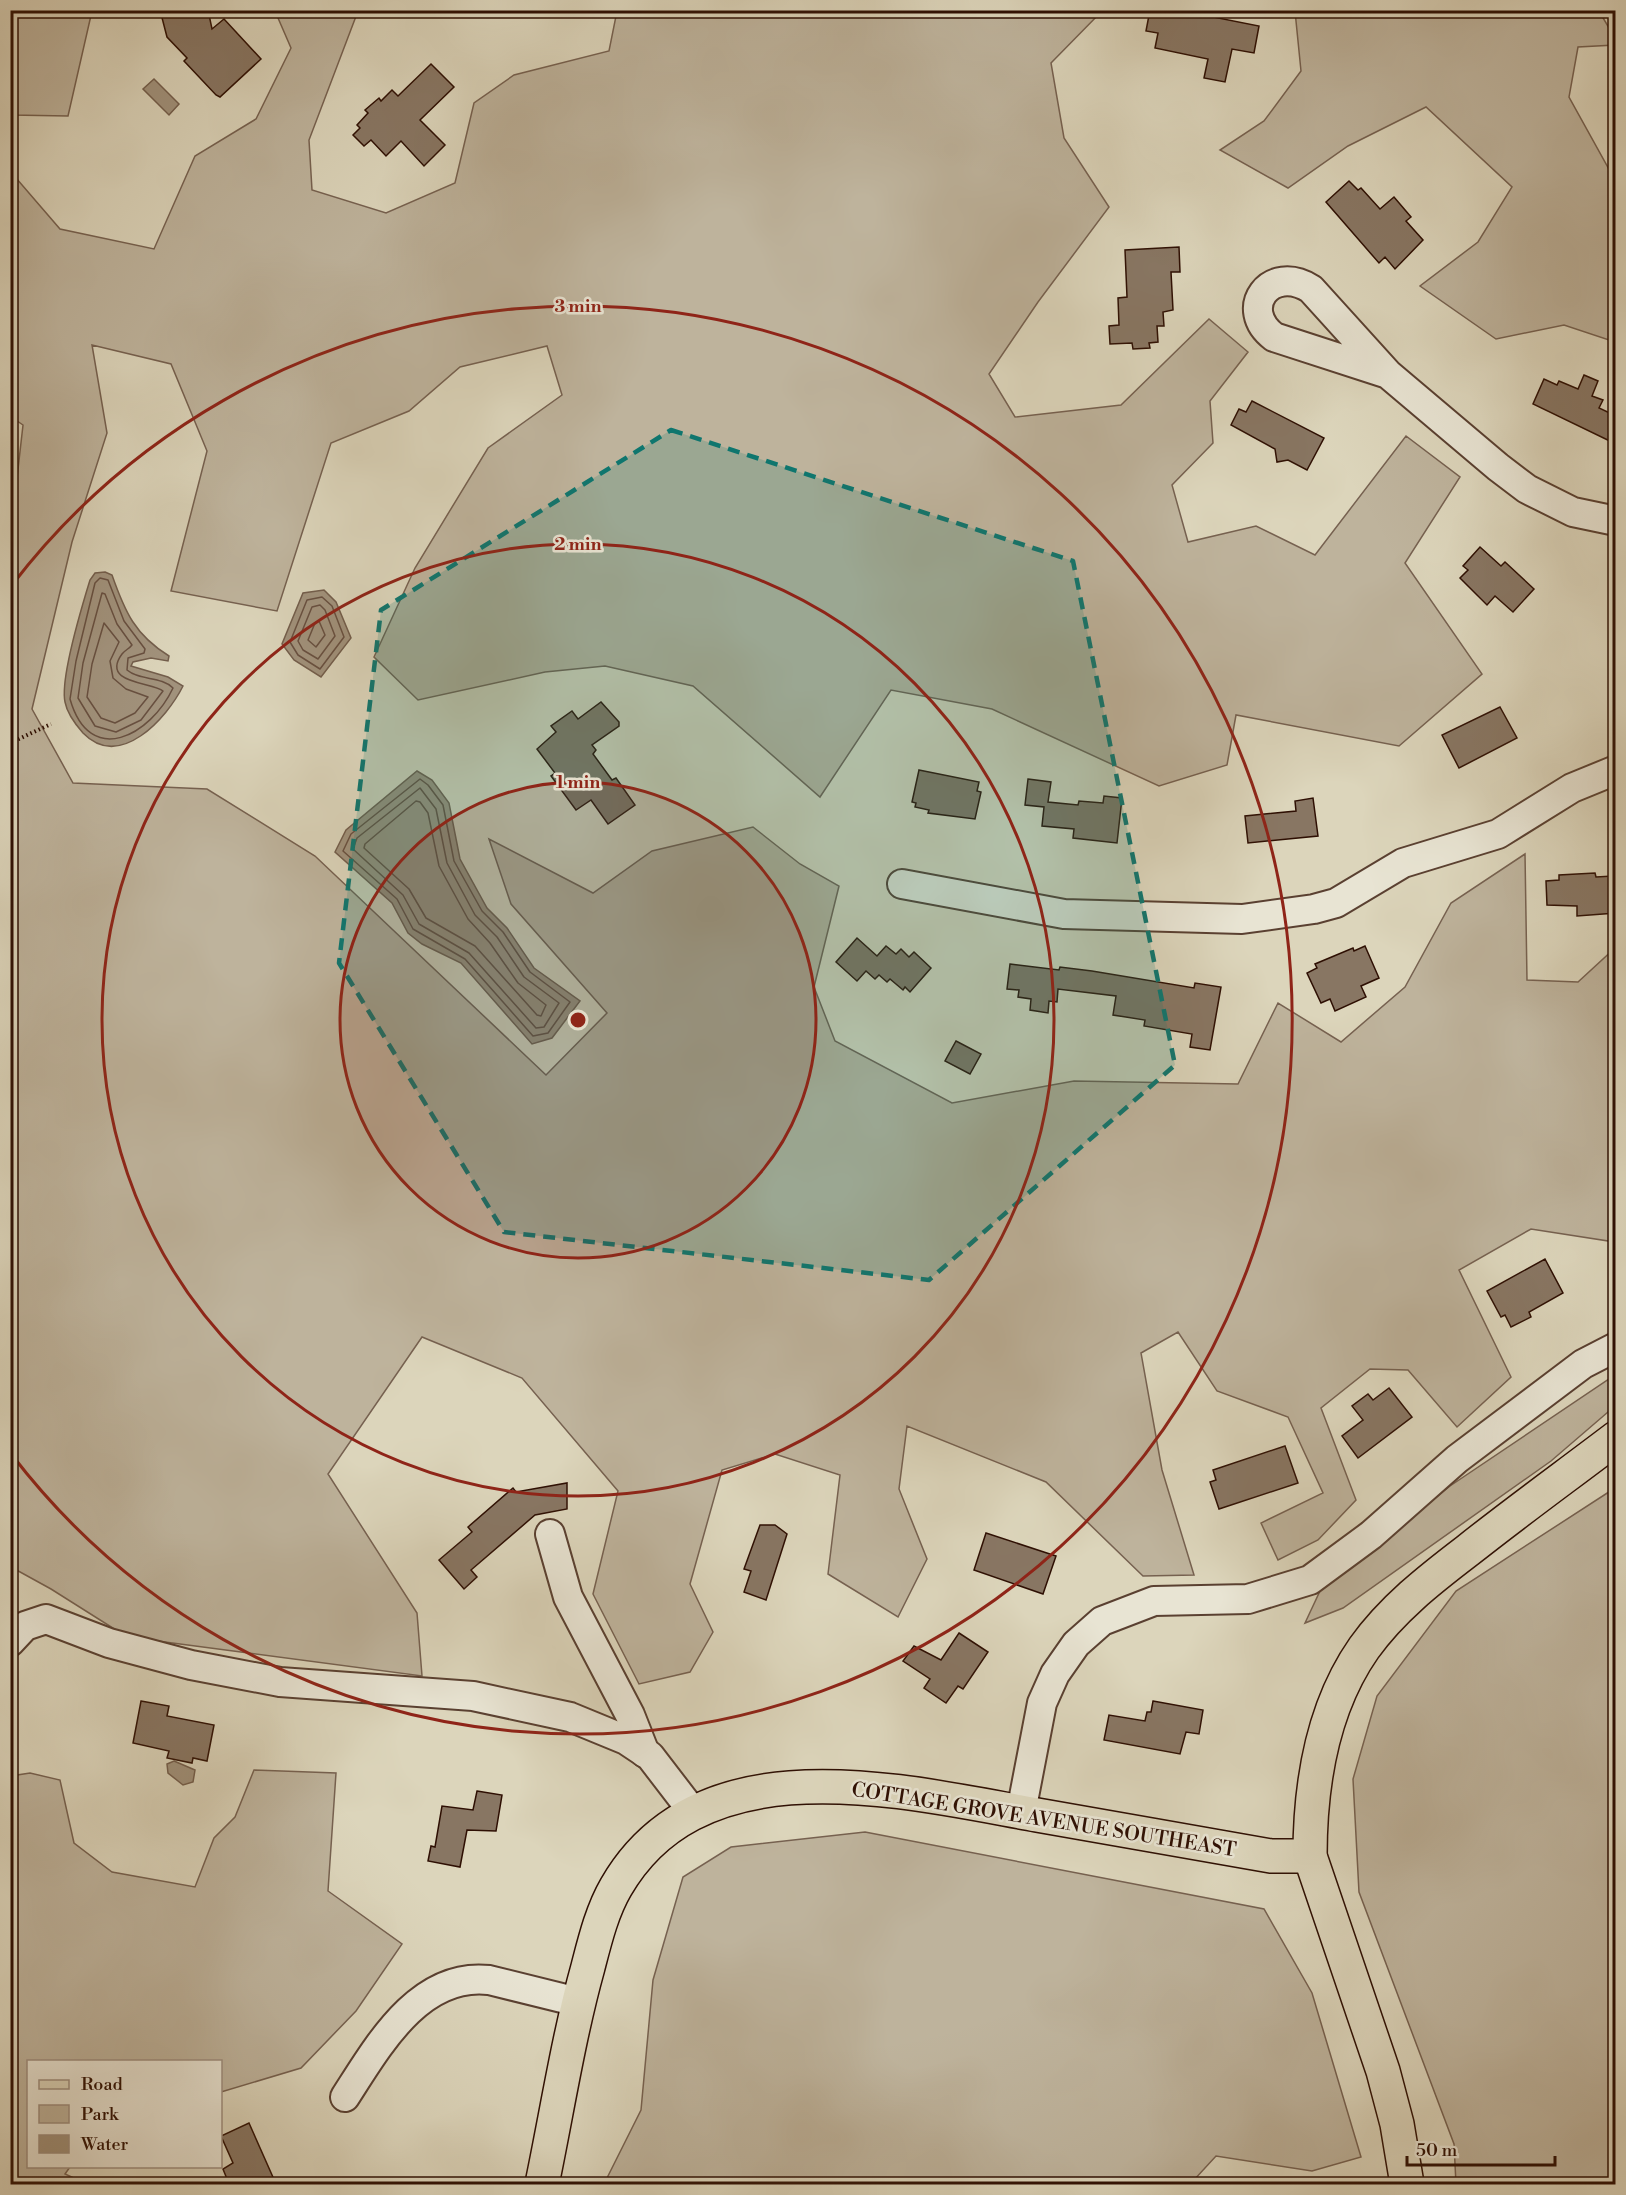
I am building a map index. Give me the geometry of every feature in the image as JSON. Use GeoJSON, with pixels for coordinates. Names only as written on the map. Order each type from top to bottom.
{"type":"FeatureCollection","features":[{"type":"Feature","properties":{"kind":"main road"},"geometry":{"type":"LineString","coordinates":[[1407,2184],[1383,2071],[1310,1856],[1310,1826],[1320,1751],[1340,1691],[1363,1649],[1386,1620],[1419,1588],[1616,1438]]}},
{"type":"Feature","properties":{"kind":"main road","name":"COTTAGE GROVE AVENUE SOUTHEAST"},"geometry":{"type":"LineString","coordinates":[[542,2184],[578,2002],[598,1928],[615,1888],[652,1840],[693,1812],[765,1790],[816,1786],[905,1793],[1270,1856],[1310,1856]]}},
{"type":"Feature","properties":{"kind":"street"},"geometry":{"type":"LineString","coordinates":[[1388,374],[1527,489],[1573,512],[1616,521]]}},
{"type":"Feature","properties":{"kind":"street"},"geometry":{"type":"LineString","coordinates":[[902,884],[1064,914],[1242,919],[1314,909],[1336,903],[1403,863],[1498,834],[1572,788],[1616,770]]}},
{"type":"Feature","properties":{"kind":"street"},"geometry":{"type":"LineString","coordinates":[[1021,1812],[1042,1703],[1055,1674],[1076,1644],[1102,1621],[1154,1601],[1248,1599],[1310,1580],[1371,1535],[1466,1452],[1582,1364],[1616,1347]]}},
{"type":"Feature","properties":{"kind":"street"},"geometry":{"type":"LineString","coordinates":[[550,1534],[568,1597],[630,1715],[645,1753]]}},
{"type":"Feature","properties":{"kind":"street"},"geometry":{"type":"LineString","coordinates":[[10,1642],[25,1626],[46,1619],[110,1644],[191,1665],[280,1682],[418,1691],[501,1701],[570,1717],[626,1740],[645,1753],[693,1812]]}},
{"type":"Feature","properties":{"kind":"street"},"geometry":{"type":"LineString","coordinates":[[345,2097],[375,2052],[411,2009],[429,1993],[446,1984],[476,1979],[489,1980],[578,2002]]}},
{"type":"Feature","properties":{"kind":"path"},"geometry":{"type":"LineString","coordinates":[[10,743],[51,724]]}},
{"type":"Feature","properties":{"kind":"highlighted area"},"geometry":{"type":"Polygon","coordinates":[[[671,430],[1073,561],[1175,1065],[929,1280],[504,1232],[339,963],[381,610],[671,430]]]}},
{"type":"Feature","properties":{"kind":"green space"},"geometry":{"type":"Polygon","coordinates":[[[11,10],[92,11],[68,116],[11,115],[11,10]]]}},
{"type":"Feature","properties":{"kind":"green space"},"geometry":{"type":"Polygon","coordinates":[[[275,11],[358,11],[309,140],[312,190],[386,213],[455,183],[474,103],[514,75],[609,51],[617,11],[1102,11],[1051,63],[1064,138],[1109,207],[1038,302],[989,374],[1015,417],[1121,405],[1209,319],[1248,352],[1210,401],[1213,443],[1172,485],[1188,542],[1256,526],[1315,555],[1406,436],[1460,477],[1405,563],[1482,674],[1399,746],[1236,715],[1227,765],[1159,786],[992,709],[891,690],[820,797],[693,686],[605,666],[545,672],[418,700],[374,657],[415,568],[488,448],[562,395],[547,346],[460,367],[409,411],[331,443],[277,611],[171,591],[207,451],[171,364],[92,345],[107,433],[72,542],[32,709],[73,783],[207,789],[315,856],[546,1075],[607,1013],[511,904],[489,839],[593,893],[652,851],[753,827],[800,864],[839,886],[814,987],[835,1041],[952,1103],[1074,1081],[1238,1084],[1278,1003],[1341,1042],[1405,987],[1451,903],[1525,854],[1527,980],[1578,982],[1615,948],[1616,1095],[1609,1141],[1615,1141],[1615,1242],[1531,1229],[1459,1270],[1511,1377],[1457,1427],[1408,1370],[1370,1369],[1321,1408],[1356,1500],[1318,1540],[1278,1560],[1261,1523],[1323,1493],[1288,1417],[1217,1391],[1178,1332],[1141,1353],[1162,1470],[1194,1575],[1143,1576],[1046,1482],[907,1426],[899,1489],[927,1559],[898,1617],[828,1574],[840,1475],[775,1454],[722,1470],[690,1584],[713,1632],[690,1672],[639,1684],[593,1594],[618,1491],[522,1378],[422,1337],[328,1474],[417,1613],[422,1676],[127,1637],[51,1589],[11,1567],[10,540],[23,425],[10,416],[10,132],[16,178],[60,229],[154,249],[195,156],[256,119],[291,48],[275,11]]]}},
{"type":"Feature","properties":{"kind":"green space"},"geometry":{"type":"Polygon","coordinates":[[[1295,11],[1599,11],[1615,38],[1615,45],[1578,47],[1569,97],[1610,171],[1615,172],[1615,342],[1564,325],[1496,339],[1420,286],[1478,242],[1512,187],[1426,107],[1348,146],[1288,188],[1220,150],[1264,121],[1301,71],[1295,11]]]}},
{"type":"Feature","properties":{"kind":"green space"},"geometry":{"type":"Polygon","coordinates":[[[1615,1375],[1615,1406],[1551,1461],[1343,1608],[1305,1623],[1320,1591],[1450,1486],[1615,1375]]]}},
{"type":"Feature","properties":{"kind":"green space"},"geometry":{"type":"Polygon","coordinates":[[[1615,1488],[1615,2184],[1456,2184],[1454,2144],[1359,1892],[1353,1779],[1377,1696],[1456,1591],[1615,1488]]]}},
{"type":"Feature","properties":{"kind":"green space"},"geometry":{"type":"Polygon","coordinates":[[[254,1770],[336,1773],[328,1891],[402,1944],[356,2011],[301,2068],[222,2092],[222,2060],[27,2060],[27,2168],[69,2168],[65,2174],[87,2184],[11,2184],[11,1776],[30,1773],[60,1780],[74,1843],[112,1872],[195,1887],[214,1838],[235,1817],[254,1770]]]}},
{"type":"Feature","properties":{"kind":"green space"},"geometry":{"type":"Polygon","coordinates":[[[865,1832],[1264,1909],[1312,1993],[1361,2157],[1312,2171],[1216,2156],[1193,2181],[1193,2184],[604,2184],[641,2110],[653,1980],[683,1877],[731,1847],[865,1832]]]}},
{"type":"Feature","properties":{"kind":"water"},"geometry":{"type":"Polygon","coordinates":[[[154,79],[179,104],[169,115],[143,89],[154,79]]]}},
{"type":"Feature","properties":{"kind":"water"},"geometry":{"type":"Polygon","coordinates":[[[105,572],[112,575],[127,611],[139,631],[169,656],[168,661],[151,658],[133,662],[131,666],[168,677],[183,686],[166,712],[141,736],[127,743],[112,746],[97,743],[83,733],[68,710],[64,691],[73,642],[90,580],[95,573],[105,572]]]}},
{"type":"Feature","properties":{"kind":"water"},"geometry":{"type":"Polygon","coordinates":[[[324,590],[336,602],[351,638],[321,677],[294,660],[282,644],[303,593],[324,590]]]}},
{"type":"Feature","properties":{"kind":"water"},"geometry":{"type":"Polygon","coordinates":[[[417,771],[432,780],[449,803],[460,859],[487,908],[507,928],[534,968],[580,1001],[552,1038],[532,1044],[461,963],[422,944],[408,933],[392,903],[335,852],[346,830],[417,771]]]}},
{"type":"Feature","properties":{"kind":"water"},"geometry":{"type":"Polygon","coordinates":[[[174,1761],[195,1770],[193,1782],[183,1785],[168,1773],[167,1764],[174,1761]]]}},
{"type":"Feature","properties":{"kind":"building"},"geometry":{"type":"Polygon","coordinates":[[[160,10],[208,10],[212,29],[224,19],[261,59],[220,97],[184,61],[187,58],[167,37],[160,10]]]}},
{"type":"Feature","properties":{"kind":"building"},"geometry":{"type":"Polygon","coordinates":[[[1150,10],[1205,10],[1214,13],[1213,17],[1259,26],[1254,53],[1232,49],[1225,82],[1204,78],[1208,59],[1155,48],[1158,33],[1146,31],[1150,10]]]}},
{"type":"Feature","properties":{"kind":"building"},"geometry":{"type":"Polygon","coordinates":[[[431,64],[454,87],[420,120],[445,145],[424,166],[401,141],[386,156],[371,140],[364,146],[353,135],[360,128],[357,125],[368,113],[365,110],[379,98],[381,101],[392,90],[398,96],[431,64]]]}},
{"type":"Feature","properties":{"kind":"building"},"geometry":{"type":"Polygon","coordinates":[[[1349,181],[1358,190],[1361,188],[1380,209],[1394,197],[1411,217],[1406,221],[1423,240],[1395,269],[1385,257],[1379,263],[1326,202],[1349,181]]]}},
{"type":"Feature","properties":{"kind":"building"},"geometry":{"type":"Polygon","coordinates":[[[1179,247],[1180,272],[1171,272],[1173,310],[1163,312],[1164,326],[1157,326],[1158,342],[1149,343],[1150,348],[1133,349],[1132,343],[1110,344],[1109,326],[1119,325],[1118,298],[1127,297],[1125,250],[1179,247]]]}},
{"type":"Feature","properties":{"kind":"building"},"geometry":{"type":"Polygon","coordinates":[[[1584,375],[1598,381],[1592,396],[1603,400],[1599,408],[1616,416],[1616,444],[1533,404],[1544,379],[1557,385],[1559,381],[1578,389],[1584,375]]]}},
{"type":"Feature","properties":{"kind":"building"},"geometry":{"type":"Polygon","coordinates":[[[1252,401],[1324,438],[1307,470],[1288,460],[1277,462],[1275,449],[1231,425],[1239,409],[1246,412],[1252,401]]]}},
{"type":"Feature","properties":{"kind":"building"},"geometry":{"type":"Polygon","coordinates":[[[1480,547],[1501,566],[1505,562],[1534,589],[1513,612],[1495,596],[1487,605],[1460,578],[1468,570],[1463,566],[1480,547]]]}},
{"type":"Feature","properties":{"kind":"building"},"geometry":{"type":"Polygon","coordinates":[[[601,702],[619,722],[619,726],[592,745],[596,750],[593,754],[612,780],[616,778],[635,805],[608,824],[591,800],[576,810],[551,776],[555,773],[537,749],[556,732],[551,726],[572,711],[578,719],[601,702]]]}},
{"type":"Feature","properties":{"kind":"building"},"geometry":{"type":"Polygon","coordinates":[[[1500,707],[1517,738],[1459,768],[1442,735],[1500,707]]]}},
{"type":"Feature","properties":{"kind":"building"},"geometry":{"type":"Polygon","coordinates":[[[919,770],[979,782],[977,791],[981,792],[975,819],[928,813],[929,810],[915,807],[916,803],[912,802],[919,770]]]}},
{"type":"Feature","properties":{"kind":"building"},"geometry":{"type":"Polygon","coordinates":[[[1028,779],[1051,782],[1048,802],[1078,805],[1079,801],[1103,803],[1104,796],[1122,798],[1117,843],[1073,838],[1074,829],[1042,826],[1044,807],[1025,805],[1028,779]]]}},
{"type":"Feature","properties":{"kind":"building"},"geometry":{"type":"Polygon","coordinates":[[[1313,798],[1318,836],[1248,843],[1245,816],[1296,811],[1295,801],[1313,798]]]}},
{"type":"Feature","properties":{"kind":"building"},"geometry":{"type":"Polygon","coordinates":[[[1595,873],[1596,877],[1613,876],[1616,913],[1577,916],[1577,906],[1547,905],[1546,881],[1559,880],[1559,875],[1595,873]]]}},
{"type":"Feature","properties":{"kind":"building"},"geometry":{"type":"Polygon","coordinates":[[[857,938],[877,956],[886,946],[896,954],[901,949],[909,957],[914,952],[931,968],[910,992],[905,987],[903,990],[890,979],[887,982],[879,975],[875,979],[866,971],[857,981],[836,962],[857,938]]]}},
{"type":"Feature","properties":{"kind":"building"},"geometry":{"type":"Polygon","coordinates":[[[1365,946],[1379,978],[1361,986],[1366,997],[1335,1011],[1330,999],[1321,1003],[1307,973],[1317,968],[1315,964],[1353,948],[1354,951],[1365,946]]]}},
{"type":"Feature","properties":{"kind":"building"},"geometry":{"type":"Polygon","coordinates":[[[1010,964],[1059,970],[1060,967],[1092,971],[1194,988],[1195,983],[1221,987],[1210,1050],[1190,1047],[1192,1034],[1144,1026],[1145,1020],[1113,1015],[1116,996],[1058,989],[1057,1002],[1049,1001],[1048,1013],[1030,1010],[1031,999],[1018,997],[1019,990],[1007,989],[1010,964]]]}},
{"type":"Feature","properties":{"kind":"building"},"geometry":{"type":"Polygon","coordinates":[[[956,1041],[981,1054],[970,1074],[945,1061],[956,1041]]]}},
{"type":"Feature","properties":{"kind":"building"},"geometry":{"type":"Polygon","coordinates":[[[1545,1259],[1563,1293],[1529,1312],[1531,1317],[1511,1327],[1505,1315],[1501,1317],[1487,1291],[1545,1259]]]}},
{"type":"Feature","properties":{"kind":"building"},"geometry":{"type":"Polygon","coordinates":[[[1389,1388],[1412,1417],[1358,1458],[1342,1436],[1363,1420],[1352,1406],[1368,1394],[1373,1400],[1389,1388]]]}},
{"type":"Feature","properties":{"kind":"building"},"geometry":{"type":"Polygon","coordinates":[[[1285,1446],[1298,1483],[1219,1509],[1210,1482],[1216,1480],[1213,1470],[1285,1446]]]}},
{"type":"Feature","properties":{"kind":"building"},"geometry":{"type":"Polygon","coordinates":[[[567,1483],[567,1509],[535,1515],[471,1570],[477,1577],[464,1589],[439,1560],[472,1532],[468,1527],[513,1488],[516,1492],[567,1483]]]}},
{"type":"Feature","properties":{"kind":"building"},"geometry":{"type":"Polygon","coordinates":[[[760,1525],[775,1525],[787,1534],[766,1600],[744,1592],[751,1571],[744,1569],[760,1525]]]}},
{"type":"Feature","properties":{"kind":"building"},"geometry":{"type":"Polygon","coordinates":[[[986,1533],[1056,1556],[1043,1594],[974,1570],[986,1533]]]}},
{"type":"Feature","properties":{"kind":"building"},"geometry":{"type":"Polygon","coordinates":[[[959,1633],[988,1652],[963,1689],[958,1686],[946,1703],[924,1688],[930,1679],[903,1661],[914,1646],[941,1660],[959,1633]]]}},
{"type":"Feature","properties":{"kind":"building"},"geometry":{"type":"Polygon","coordinates":[[[141,1701],[169,1706],[167,1716],[214,1725],[207,1761],[193,1758],[192,1763],[167,1758],[169,1751],[133,1743],[141,1701]]]}},
{"type":"Feature","properties":{"kind":"building"},"geometry":{"type":"Polygon","coordinates":[[[1153,1701],[1203,1710],[1199,1734],[1186,1732],[1180,1754],[1104,1740],[1109,1715],[1145,1721],[1147,1712],[1151,1712],[1153,1701]]]}},
{"type":"Feature","properties":{"kind":"building"},"geometry":{"type":"Polygon","coordinates":[[[477,1791],[502,1795],[496,1831],[467,1830],[460,1867],[428,1861],[431,1846],[435,1847],[442,1806],[473,1810],[477,1791]]]}},
{"type":"Feature","properties":{"kind":"building"},"geometry":{"type":"Polygon","coordinates":[[[249,2123],[276,2184],[229,2184],[223,2169],[233,2163],[222,2136],[249,2123]]]}}]}
